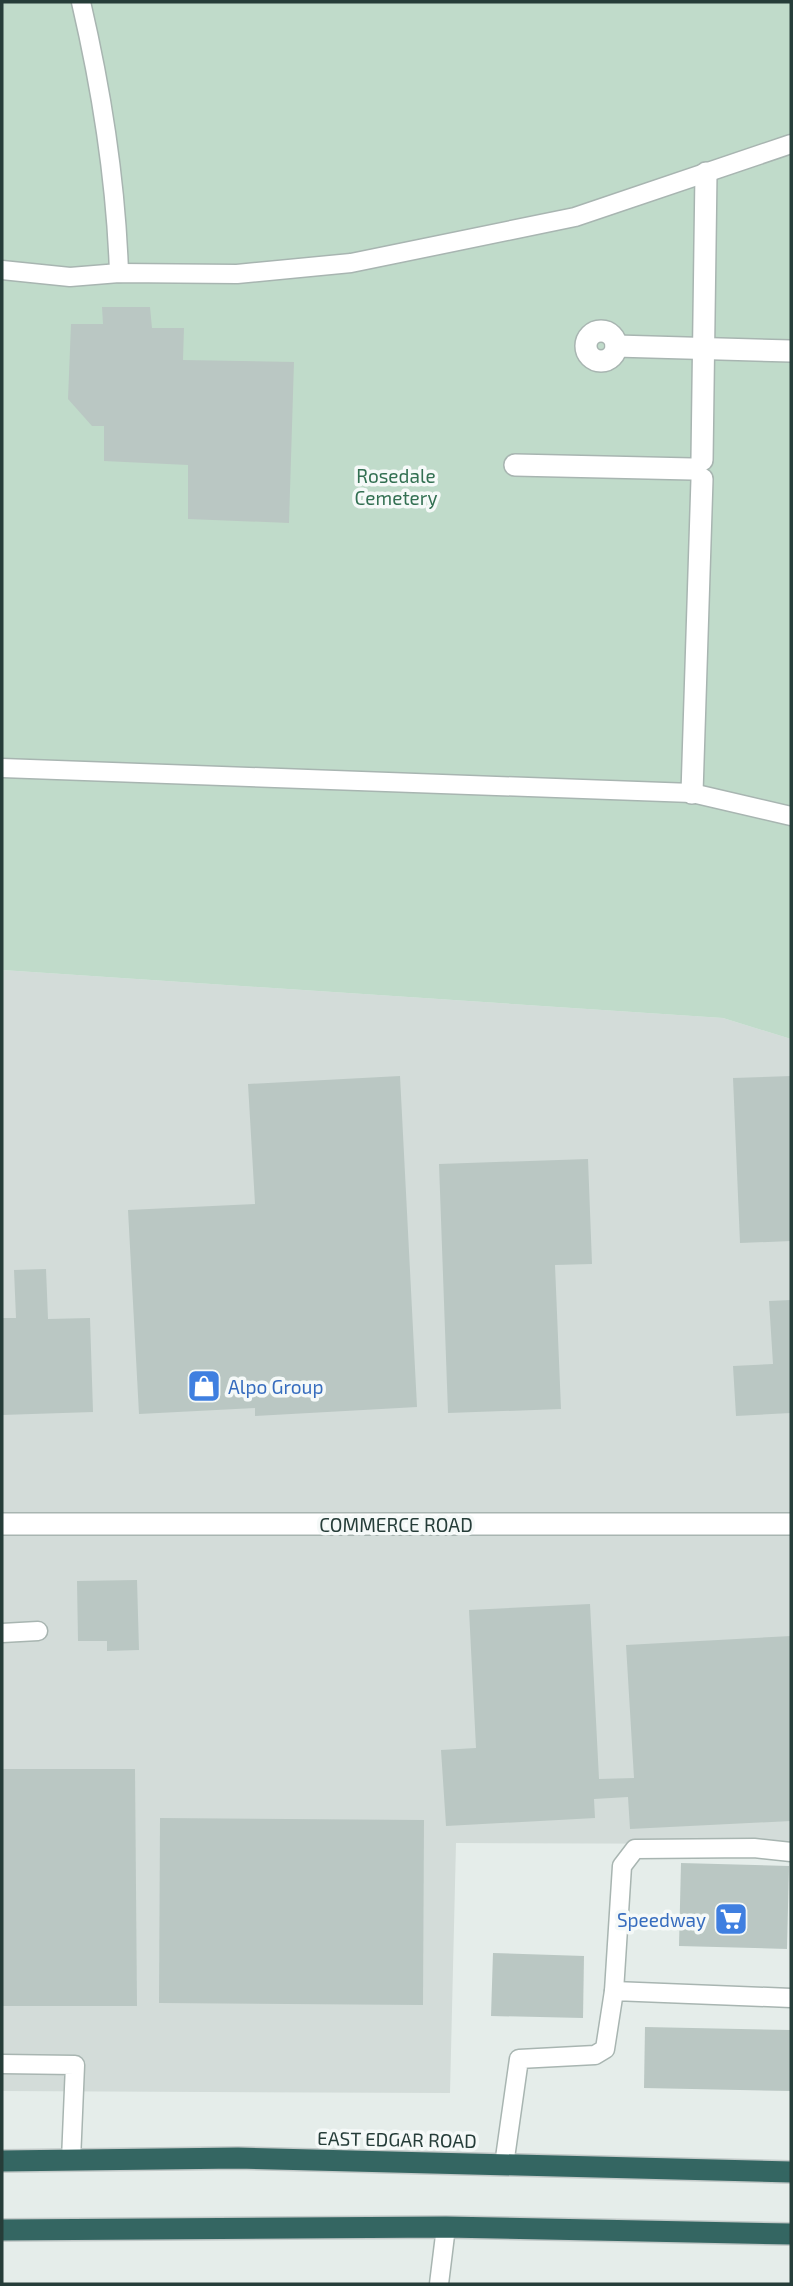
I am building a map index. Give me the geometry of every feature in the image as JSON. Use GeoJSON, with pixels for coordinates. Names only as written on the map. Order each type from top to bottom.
{"type":"FeatureCollection","features":[{"type":"Feature","properties":{"kind":"highway","name":"EAST EDGAR ROAD"},"geometry":{"type":"LineString","coordinates":[[2,2161],[238,2158],[791,2172]]}},
{"type":"Feature","properties":{"kind":"highway"},"geometry":{"type":"LineString","coordinates":[[2,2230],[446,2227],[791,2234]]}},
{"type":"Feature","properties":{"kind":"street"},"geometry":{"type":"LineString","coordinates":[[692,793],[706,173]]}},
{"type":"Feature","properties":{"kind":"street"},"geometry":{"type":"LineString","coordinates":[[617,346],[791,351]]}},
{"type":"Feature","properties":{"kind":"street"},"geometry":{"type":"LineString","coordinates":[[515,465],[699,469]]}},
{"type":"Feature","properties":{"kind":"street","name":"COMMERCE ROAD"},"geometry":{"type":"LineString","coordinates":[[2,1524],[791,1524]]}},
{"type":"Feature","properties":{"kind":"lane"},"geometry":{"type":"LineString","coordinates":[[81,2],[100,87],[117,209],[119,273]]}},
{"type":"Feature","properties":{"kind":"lane"},"geometry":{"type":"LineString","coordinates":[[2,270],[70,277],[119,273],[237,274],[351,263],[575,217],[791,144]]}},
{"type":"Feature","properties":{"kind":"lane"},"geometry":{"type":"LineString","coordinates":[[2,768],[692,793],[791,816]]}},
{"type":"Feature","properties":{"kind":"lane"},"geometry":{"type":"LineString","coordinates":[[2,1633],[38,1631]]}},
{"type":"Feature","properties":{"kind":"lane"},"geometry":{"type":"LineString","coordinates":[[504,2165],[519,2059],[595,2055],[605,2049],[614,1991],[622,1866],[635,1849],[754,1848],[791,1852]]}},
{"type":"Feature","properties":{"kind":"lane"},"geometry":{"type":"LineString","coordinates":[[614,1991],[791,1998]]}},
{"type":"Feature","properties":{"kind":"lane"},"geometry":{"type":"LineString","coordinates":[[2,2064],[75,2065],[71,2160]]}},
{"type":"Feature","properties":{"kind":"lane"},"geometry":{"type":"LineString","coordinates":[[439,2284],[446,2227]]}},
{"type":"Feature","properties":{"kind":"shaded area"},"geometry":{"type":"Polygon","coordinates":[[[2,970],[723,1018],[791,1039],[791,1844],[456,1843],[450,2093],[2,2091],[2,970]]]}},
{"type":"Feature","properties":{"kind":"green space","name":"Rosedale Cemetery"},"geometry":{"type":"Polygon","coordinates":[[[2,2],[791,2],[791,1039],[723,1018],[2,970],[2,2]]]}},
{"type":"Feature","properties":{"kind":"building"},"geometry":{"type":"Polygon","coordinates":[[[102,307],[150,307],[152,328],[184,328],[183,360],[294,362],[289,523],[188,519],[188,465],[104,461],[104,426],[92,426],[68,399],[71,324],[103,324],[102,307]]]}},
{"type":"Feature","properties":{"kind":"building"},"geometry":{"type":"Polygon","coordinates":[[[400,1076],[417,1407],[255,1416],[255,1408],[139,1414],[128,1210],[255,1204],[248,1084],[400,1076]]]}},
{"type":"Feature","properties":{"kind":"building"},"geometry":{"type":"Polygon","coordinates":[[[791,1076],[791,1241],[740,1243],[733,1078],[791,1076]]]}},
{"type":"Feature","properties":{"kind":"building"},"geometry":{"type":"Polygon","coordinates":[[[588,1159],[592,1264],[555,1265],[561,1409],[448,1413],[439,1164],[588,1159]]]}},
{"type":"Feature","properties":{"kind":"building"},"geometry":{"type":"Polygon","coordinates":[[[46,1269],[48,1319],[90,1318],[93,1412],[2,1415],[2,1318],[16,1318],[14,1270],[46,1269]]]}},
{"type":"Feature","properties":{"kind":"building"},"geometry":{"type":"Polygon","coordinates":[[[791,1300],[791,1413],[736,1416],[733,1366],[773,1364],[769,1301],[791,1300]]]}},
{"type":"Feature","properties":{"kind":"building"},"geometry":{"type":"Polygon","coordinates":[[[137,1580],[139,1650],[107,1651],[107,1641],[78,1641],[77,1581],[137,1580]]]}},
{"type":"Feature","properties":{"kind":"building"},"geometry":{"type":"Polygon","coordinates":[[[590,1604],[599,1779],[634,1778],[626,1645],[791,1636],[791,1821],[630,1829],[628,1797],[594,1799],[595,1818],[446,1826],[441,1750],[476,1748],[469,1610],[590,1604]]]}},
{"type":"Feature","properties":{"kind":"building"},"geometry":{"type":"Polygon","coordinates":[[[2,1769],[135,1769],[137,2006],[2,2006],[2,1769]]]}},
{"type":"Feature","properties":{"kind":"building"},"geometry":{"type":"Polygon","coordinates":[[[160,1818],[424,1820],[423,2005],[159,2003],[160,1818]]]}},
{"type":"Feature","properties":{"kind":"building"},"geometry":{"type":"Polygon","coordinates":[[[681,1863],[789,1866],[787,1949],[679,1946],[681,1863]]]}},
{"type":"Feature","properties":{"kind":"building"},"geometry":{"type":"Polygon","coordinates":[[[493,1953],[584,1956],[583,2018],[491,2016],[493,1953]]]}},
{"type":"Feature","properties":{"kind":"building"},"geometry":{"type":"Polygon","coordinates":[[[645,2027],[791,2030],[791,2091],[644,2088],[645,2027]]]}},
{"type":"Feature","properties":{"kind":"place","name":"Alpo Group"},"geometry":{"type":"Point","coordinates":[204,1386]}},
{"type":"Feature","properties":{"kind":"place","name":"Speedway"},"geometry":{"type":"Point","coordinates":[731,1919]}}]}
